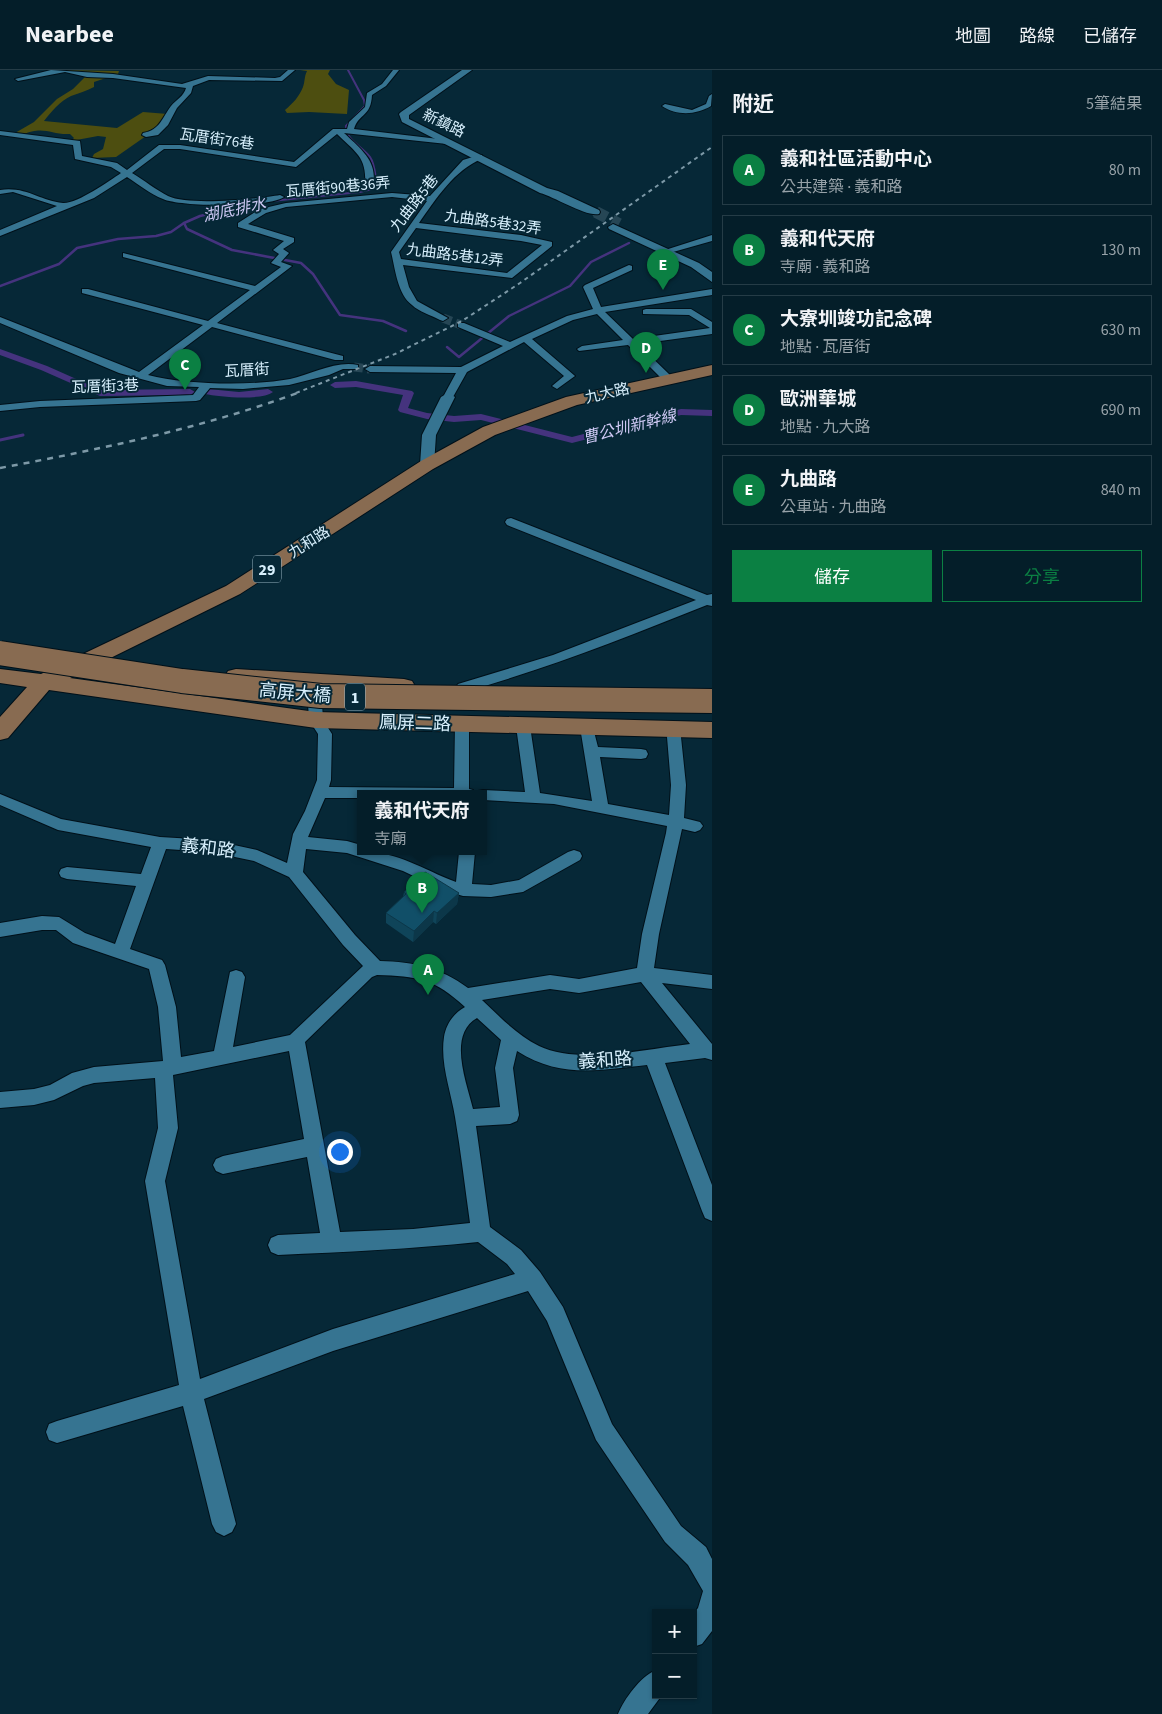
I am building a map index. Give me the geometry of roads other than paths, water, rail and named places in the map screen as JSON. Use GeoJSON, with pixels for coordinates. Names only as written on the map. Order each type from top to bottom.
{"type":"FeatureCollection","features":[{"type":"Feature","properties":{"kind":"main road","name":"九大路"},"geometry":{"type":"LineString","coordinates":[[537,416],[572,401],[712,370]]}},
{"type":"Feature","properties":{"kind":"main road","name":"九大路"},"geometry":{"type":"LineString","coordinates":[[537,416],[712,379]]}},
{"type":"Feature","properties":{"kind":"main road","name":"29"},"geometry":{"type":"LineString","coordinates":[[427,465],[457,460],[496,433],[537,416]]}},
{"type":"Feature","properties":{"kind":"main road","name":"九和路"},"geometry":{"type":"LineString","coordinates":[[44,682],[232,590],[427,465]]}},
{"type":"Feature","properties":{"kind":"main road","name":"鳳屏二路"},"geometry":{"type":"LineString","coordinates":[[0,642],[202,673],[313,682],[463,687],[712,690]]}},
{"type":"Feature","properties":{"kind":"main road","name":"高屏大橋"},"geometry":{"type":"LineString","coordinates":[[0,653],[182,681],[321,696],[712,702]]}},
{"type":"Feature","properties":{"kind":"main road","name":"高屏大橋"},"geometry":{"type":"LineString","coordinates":[[0,664],[183,691],[321,707],[712,712]]}},
{"type":"Feature","properties":{"kind":"main road","name":"鳳屏二路"},"geometry":{"type":"LineString","coordinates":[[0,676],[316,720],[712,730]]}},
{"type":"Feature","properties":{"kind":"main road","name":"29"},"geometry":{"type":"LineString","coordinates":[[0,732],[44,682]]}},
{"type":"Feature","properties":{"kind":"street"},"geometry":{"type":"LineString","coordinates":[[18,79],[65,70],[87,75],[113,76],[176,86],[190,85],[208,78],[275,80],[282,79],[292,70]]}},
{"type":"Feature","properties":{"kind":"street"},"geometry":{"type":"LineString","coordinates":[[350,131],[352,124],[368,107],[368,97],[384,85],[396,70]]}},
{"type":"Feature","properties":{"kind":"street","name":"新鎮路"},"geometry":{"type":"LineString","coordinates":[[468,70],[404,114],[405,120],[544,191],[546,195],[592,214]]}},
{"type":"Feature","properties":{"kind":"street"},"geometry":{"type":"LineString","coordinates":[[146,135],[155,133],[165,123],[174,107],[188,93],[190,85]]}},
{"type":"Feature","properties":{"kind":"street"},"geometry":{"type":"LineString","coordinates":[[664,106],[695,112],[709,105],[712,96]]}},
{"type":"Feature","properties":{"kind":"street"},"geometry":{"type":"LineString","coordinates":[[338,131],[447,142]]}},
{"type":"Feature","properties":{"kind":"street","name":"瓦厝街90巷36弄"},"geometry":{"type":"LineString","coordinates":[[336,191],[369,185],[369,169],[366,156],[338,131]]}},
{"type":"Feature","properties":{"kind":"street","name":"瓦厝街76巷"},"geometry":{"type":"LineString","coordinates":[[0,233],[91,196],[127,173],[162,147],[167,146],[296,165],[338,131]]}},
{"type":"Feature","properties":{"kind":"street","name":"瓦厝街90巷36弄"},"geometry":{"type":"LineString","coordinates":[[0,133],[77,143],[78,157],[114,165],[166,198],[182,202],[250,202],[292,196]]}},
{"type":"Feature","properties":{"kind":"street","name":"九曲路5巷"},"geometry":{"type":"LineString","coordinates":[[396,261],[395,252],[398,246],[432,199],[466,162],[479,157]]}},
{"type":"Feature","properties":{"kind":"street"},"geometry":{"type":"LineString","coordinates":[[0,192],[13,190],[62,207]]}},
{"type":"Feature","properties":{"kind":"street","name":"瓦厝街90巷36弄"},"geometry":{"type":"LineString","coordinates":[[257,289],[288,266],[275,263],[285,253],[277,250],[291,240],[240,225],[263,211],[286,205],[392,195],[432,199]]}},
{"type":"Feature","properties":{"kind":"street","name":"九曲路5巷32弄"},"geometry":{"type":"LineString","coordinates":[[413,225],[521,238],[549,244],[509,276]]}},
{"type":"Feature","properties":{"kind":"street"},"geometry":{"type":"LineString","coordinates":[[616,226],[653,247],[695,265],[712,278]]}},
{"type":"Feature","properties":{"kind":"street"},"geometry":{"type":"LineString","coordinates":[[666,251],[712,238]]}},
{"type":"Feature","properties":{"kind":"street"},"geometry":{"type":"LineString","coordinates":[[126,255],[257,289]]}},
{"type":"Feature","properties":{"kind":"street"},"geometry":{"type":"LineString","coordinates":[[396,261],[404,287],[414,303],[443,318]]}},
{"type":"Feature","properties":{"kind":"street","name":"九曲路5巷12弄"},"geometry":{"type":"LineString","coordinates":[[396,261],[509,276]]}},
{"type":"Feature","properties":{"kind":"street"},"geometry":{"type":"LineString","coordinates":[[630,268],[588,287],[598,310],[668,379]]}},
{"type":"Feature","properties":{"kind":"street"},"geometry":{"type":"LineString","coordinates":[[140,376],[257,289]]}},
{"type":"Feature","properties":{"kind":"street","name":"瓦厝街"},"geometry":{"type":"LineString","coordinates":[[85,291],[339,358]]}},
{"type":"Feature","properties":{"kind":"street"},"geometry":{"type":"LineString","coordinates":[[370,369],[463,370],[510,345],[570,318],[598,310],[712,292]]}},
{"type":"Feature","properties":{"kind":"street"},"geometry":{"type":"LineString","coordinates":[[646,312],[691,312],[712,326]]}},
{"type":"Feature","properties":{"kind":"street","name":"瓦厝街"},"geometry":{"type":"LineString","coordinates":[[0,320],[140,376],[167,383],[243,386],[289,382],[325,373],[342,366],[354,367]]}},
{"type":"Feature","properties":{"kind":"street"},"geometry":{"type":"LineString","coordinates":[[460,324],[510,345]]}},
{"type":"Feature","properties":{"kind":"street"},"geometry":{"type":"LineString","coordinates":[[582,349],[632,344],[712,331]]}},
{"type":"Feature","properties":{"kind":"street"},"geometry":{"type":"LineString","coordinates":[[525,338],[570,376],[557,386]]}},
{"type":"Feature","properties":{"kind":"street"},"geometry":{"type":"LineString","coordinates":[[427,465],[429,435],[463,370]]}},
{"type":"Feature","properties":{"kind":"street","name":"瓦厝街3巷"},"geometry":{"type":"LineString","coordinates":[[0,408],[40,404],[196,398],[206,386]]}},
{"type":"Feature","properties":{"kind":"street"},"geometry":{"type":"LineString","coordinates":[[511,522],[710,600]]}},
{"type":"Feature","properties":{"kind":"street","name":"鳳屏二路"},"geometry":{"type":"LineString","coordinates":[[463,687],[508,676],[710,600]]}},
{"type":"Feature","properties":{"kind":"street"},"geometry":{"type":"LineString","coordinates":[[295,873],[299,842],[324,780],[325,734],[316,720],[313,682]]}},
{"type":"Feature","properties":{"kind":"street"},"geometry":{"type":"LineString","coordinates":[[461,790],[462,724]]}},
{"type":"Feature","properties":{"kind":"street"},"geometry":{"type":"LineString","coordinates":[[523,726],[532,797]]}},
{"type":"Feature","properties":{"kind":"street"},"geometry":{"type":"LineString","coordinates":[[587,727],[601,808]]}},
{"type":"Feature","properties":{"kind":"street"},"geometry":{"type":"LineString","coordinates":[[674,737],[677,777],[675,821],[662,886],[647,946],[645,974],[708,1051]]}},
{"type":"Feature","properties":{"kind":"street"},"geometry":{"type":"LineString","coordinates":[[591,752],[641,754]]}},
{"type":"Feature","properties":{"kind":"street"},"geometry":{"type":"LineString","coordinates":[[320,792],[357,793]]}},
{"type":"Feature","properties":{"kind":"street"},"geometry":{"type":"LineString","coordinates":[[487,795],[532,797],[675,821],[694,826]]}},
{"type":"Feature","properties":{"kind":"street","name":"義和路"},"geometry":{"type":"LineString","coordinates":[[0,799],[58,824],[160,843],[211,846],[256,856],[295,873],[349,940],[376,968],[409,969],[444,980],[465,996],[511,1038],[532,1051],[555,1060],[583,1064],[708,1051]]}},
{"type":"Feature","properties":{"kind":"street"},"geometry":{"type":"LineString","coordinates":[[299,842],[347,847],[357,850]]}},
{"type":"Feature","properties":{"kind":"street"},"geometry":{"type":"LineString","coordinates":[[120,952],[160,843]]}},
{"type":"Feature","properties":{"kind":"street"},"geometry":{"type":"LineString","coordinates":[[372,855],[409,867],[449,886],[463,890],[491,891],[523,886],[574,856]]}},
{"type":"Feature","properties":{"kind":"street"},"geometry":{"type":"LineString","coordinates":[[463,890],[467,855]]}},
{"type":"Feature","properties":{"kind":"street"},"geometry":{"type":"LineString","coordinates":[[67,872],[146,881]]}},
{"type":"Feature","properties":{"kind":"street"},"geometry":{"type":"LineString","coordinates":[[0,930],[42,923],[59,924],[79,938],[149,962],[156,966],[158,970],[167,1007],[168,1128],[156,1180],[191,1393],[224,1524]]}},
{"type":"Feature","properties":{"kind":"street"},"geometry":{"type":"LineString","coordinates":[[0,1100],[48,1094],[79,1079],[94,1075],[168,1068],[288,1044],[296,1040],[366,972],[376,968]]}},
{"type":"Feature","properties":{"kind":"street"},"geometry":{"type":"LineString","coordinates":[[465,996],[550,982],[579,986],[645,974],[712,982]]}},
{"type":"Feature","properties":{"kind":"street"},"geometry":{"type":"LineString","coordinates":[[222,1058],[236,977]]}},
{"type":"Feature","properties":{"kind":"street"},"geometry":{"type":"LineString","coordinates":[[479,1009],[466,1014],[457,1025],[452,1044],[465,1118],[481,1232]]}},
{"type":"Feature","properties":{"kind":"street"},"geometry":{"type":"LineString","coordinates":[[465,1118],[510,1115],[504,1068],[511,1038]]}},
{"type":"Feature","properties":{"kind":"street"},"geometry":{"type":"LineString","coordinates":[[296,1040],[332,1243]]}},
{"type":"Feature","properties":{"kind":"street"},"geometry":{"type":"LineString","coordinates":[[653,1056],[712,1211]]}},
{"type":"Feature","properties":{"kind":"street"},"geometry":{"type":"LineString","coordinates":[[223,1165],[315,1146]]}},
{"type":"Feature","properties":{"kind":"street"},"geometry":{"type":"LineString","coordinates":[[278,1245],[413,1240],[481,1232],[514,1257],[533,1279],[555,1315],[604,1432],[673,1534],[697,1556],[712,1583]]}},
{"type":"Feature","properties":{"kind":"street"},"geometry":{"type":"LineString","coordinates":[[58,1432],[191,1393],[333,1340],[533,1279]]}},
{"type":"Feature","properties":{"kind":"street"},"geometry":{"type":"LineString","coordinates":[[697,1629],[711,1610]]}},
{"type":"Feature","properties":{"kind":"street"},"geometry":{"type":"LineString","coordinates":[[631,1714],[652,1688]]}},
{"type":"Feature","properties":{"kind":"waterway","name":"湖底排水"},"geometry":{"type":"LineString","coordinates":[[271,201],[360,192],[372,189],[377,184],[372,160],[367,153],[351,140],[347,131],[346,126],[365,106],[364,100],[348,70]]}},
{"type":"Feature","properties":{"kind":"waterway","name":"湖底排水"},"geometry":{"type":"LineString","coordinates":[[211,214],[259,203]]}},
{"type":"Feature","properties":{"kind":"waterway","name":"湖底排水"},"geometry":{"type":"LineString","coordinates":[[184,223],[200,216],[217,212]]}},
{"type":"Feature","properties":{"kind":"waterway"},"geometry":{"type":"LineString","coordinates":[[0,286],[59,264],[77,248],[118,239],[156,236],[171,232],[184,223]]}},
{"type":"Feature","properties":{"kind":"waterway","name":"湖底排水"},"geometry":{"type":"LineString","coordinates":[[184,223],[187,229],[232,250],[301,263],[313,274],[340,315],[383,321],[406,331]]}},
{"type":"Feature","properties":{"kind":"waterway"},"geometry":{"type":"LineString","coordinates":[[447,347],[459,357],[509,316],[570,286],[591,262],[629,243]]}},
{"type":"Feature","properties":{"kind":"waterway","name":"曹公圳新幹線"},"geometry":{"type":"LineString","coordinates":[[0,352],[44,368],[100,393],[190,392]]}},
{"type":"Feature","properties":{"kind":"waterway","name":"曹公圳新幹線"},"geometry":{"type":"LineString","coordinates":[[335,385],[356,384],[409,393],[403,410],[427,416],[454,419],[481,417],[572,440],[681,412],[712,413]]}},
{"type":"Feature","properties":{"kind":"waterway","name":"曹公圳新幹線"},"geometry":{"type":"LineString","coordinates":[[208,392],[239,395],[268,392]]}},
{"type":"Feature","properties":{"kind":"waterway"},"geometry":{"type":"LineString","coordinates":[[0,440],[23,435]]}},
{"type":"Feature","properties":{"kind":"tunnel"},"geometry":{"type":"LineString","coordinates":[[596,212],[619,224]]}},
{"type":"Feature","properties":{"kind":"tunnel"},"geometry":{"type":"LineString","coordinates":[[443,318],[461,325]]}},
{"type":"Feature","properties":{"kind":"tunnel"},"geometry":{"type":"LineString","coordinates":[[354,367],[370,369]]}},
{"type":"Feature","properties":{"kind":"railway"},"geometry":{"type":"LineString","coordinates":[[296,393],[395,354],[462,321],[520,283],[712,147]]}},
{"type":"Feature","properties":{"kind":"railway"},"geometry":{"type":"LineString","coordinates":[[0,468],[114,445],[189,427],[300,392]]}},
{"type":"Feature","properties":{"kind":"place","name":"九曲路"},"geometry":{"type":"Point","coordinates":[663,290]}},
{"type":"Feature","properties":{"kind":"place","name":"歐洲華城"},"geometry":{"type":"Point","coordinates":[646,373]}},
{"type":"Feature","properties":{"kind":"place","name":"大寮圳竣功記念碑"},"geometry":{"type":"Point","coordinates":[185,390]}},
{"type":"Feature","properties":{"kind":"place","name":"義和代天府"},"geometry":{"type":"Point","coordinates":[422,913]}},
{"type":"Feature","properties":{"kind":"place","name":"義和社區活動中心"},"geometry":{"type":"Point","coordinates":[428,995]}}]}
